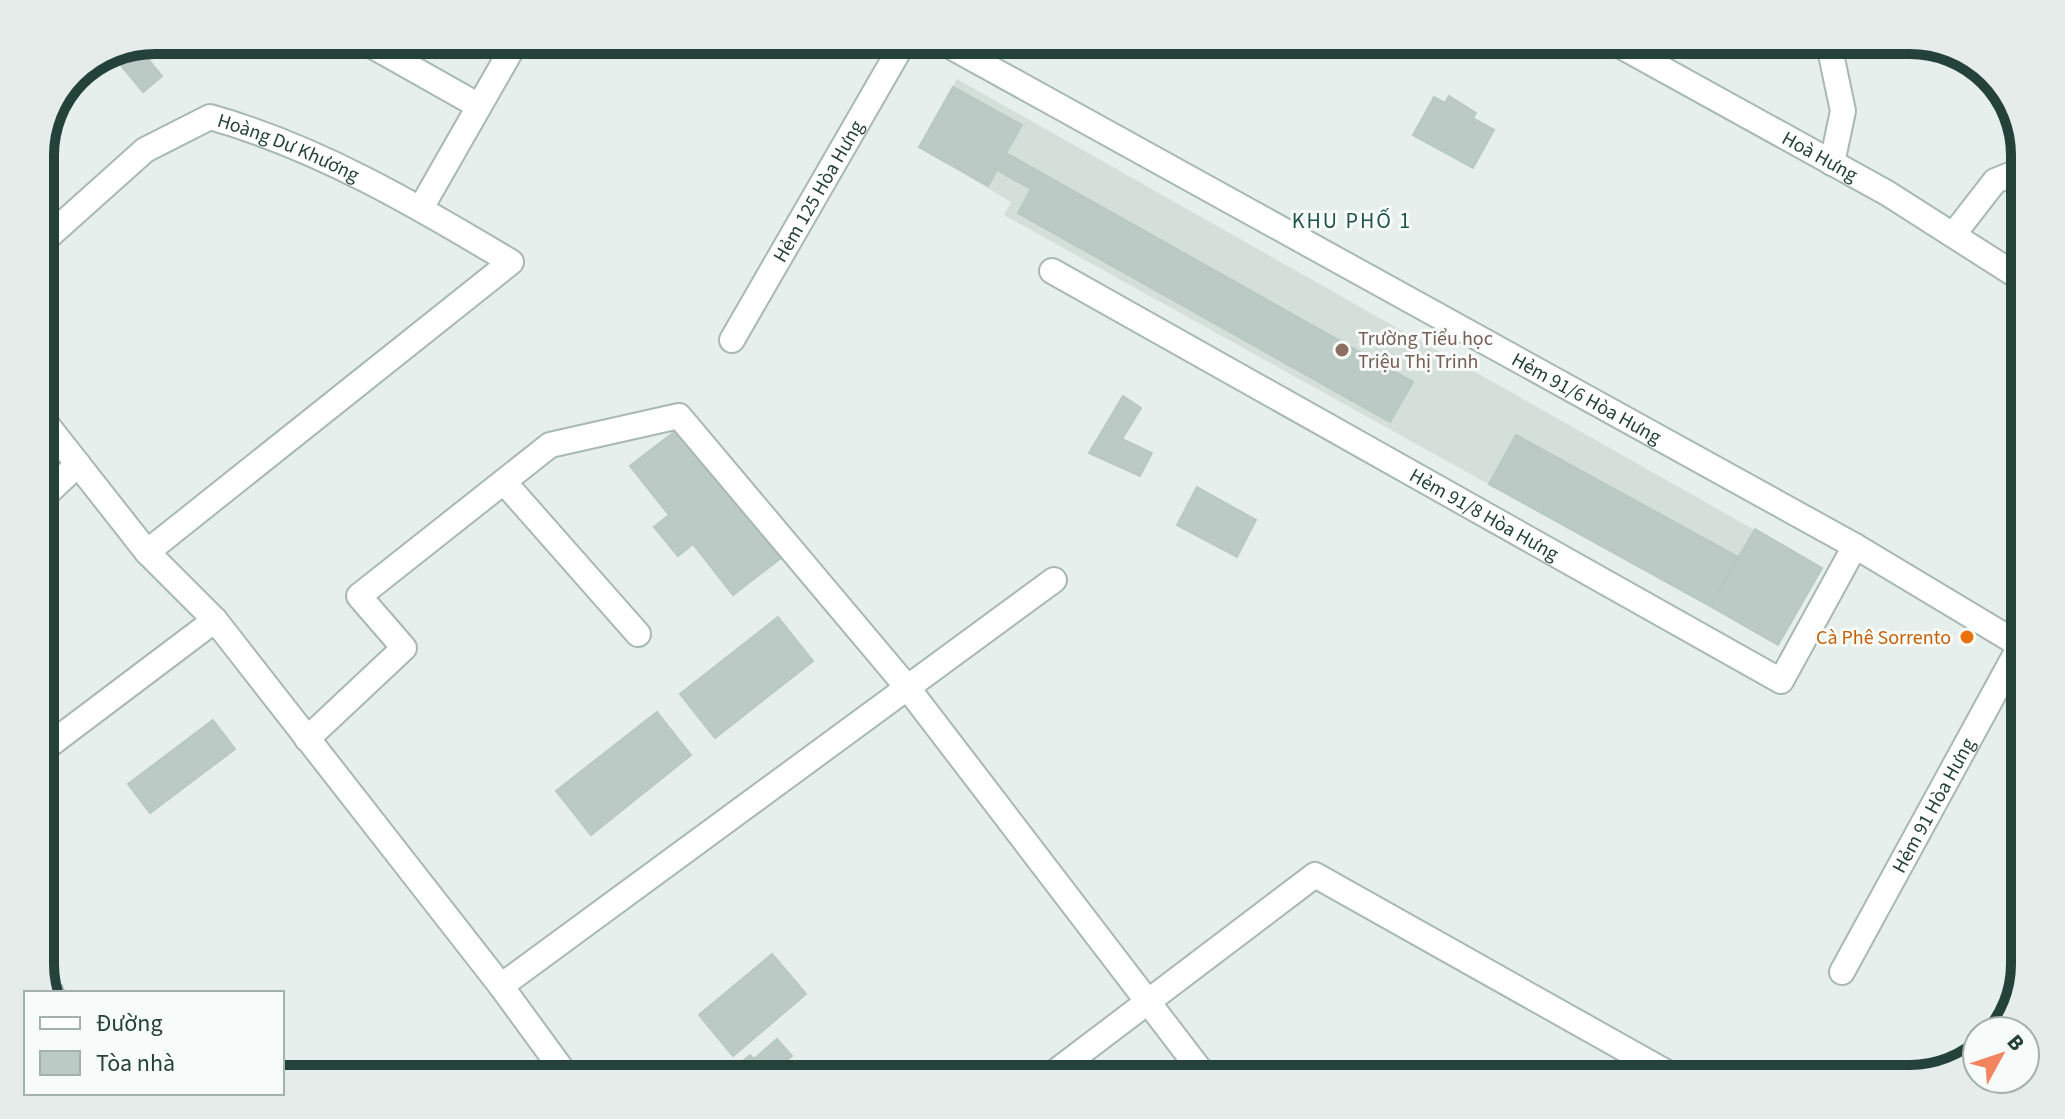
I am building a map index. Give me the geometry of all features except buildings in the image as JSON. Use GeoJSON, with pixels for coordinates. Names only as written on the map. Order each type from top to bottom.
{"type":"FeatureCollection","features":[{"type":"Feature","properties":{"kind":"street"},"geometry":{"type":"LineString","coordinates":[[387,54],[479,106]]}},
{"type":"Feature","properties":{"kind":"street"},"geometry":{"type":"LineString","coordinates":[[421,208],[509,54]]}},
{"type":"Feature","properties":{"kind":"street","name":"Hẻm 125 Hòa Hưng"},"geometry":{"type":"LineString","coordinates":[[732,340],[897,54]]}},
{"type":"Feature","properties":{"kind":"street","name":"Hẻm 91/6 Hòa Hưng"},"geometry":{"type":"LineString","coordinates":[[964,54],[2011,634]]}},
{"type":"Feature","properties":{"kind":"street","name":"Hoà Hưng"},"geometry":{"type":"LineString","coordinates":[[1635,54],[1832,163],[2011,272]]}},
{"type":"Feature","properties":{"kind":"street"},"geometry":{"type":"LineString","coordinates":[[1831,54],[1843,111],[1832,163]]}},
{"type":"Feature","properties":{"kind":"street","name":"Hoàng Dư Khương"},"geometry":{"type":"LineString","coordinates":[[54,231],[145,150],[210,117],[261,131],[421,208],[511,262],[147,552]]}},
{"type":"Feature","properties":{"kind":"street"},"geometry":{"type":"LineString","coordinates":[[1953,235],[1995,181],[2011,175]]}},
{"type":"Feature","properties":{"kind":"street","name":"Hẻm 91/8 Hòa Hưng"},"geometry":{"type":"LineString","coordinates":[[1052,271],[1781,681],[1855,546]]}},
{"type":"Feature","properties":{"kind":"street"},"geometry":{"type":"LineString","coordinates":[[307,739],[404,648],[359,596],[550,445],[679,416],[907,687],[1196,1065]]}},
{"type":"Feature","properties":{"kind":"street"},"geometry":{"type":"LineString","coordinates":[[54,434],[147,552],[215,620],[501,986],[559,1065]]}},
{"type":"Feature","properties":{"kind":"street"},"geometry":{"type":"LineString","coordinates":[[54,487],[78,464]]}},
{"type":"Feature","properties":{"kind":"street"},"geometry":{"type":"LineString","coordinates":[[504,482],[638,634]]}},
{"type":"Feature","properties":{"kind":"street"},"geometry":{"type":"LineString","coordinates":[[501,986],[1054,580]]}},
{"type":"Feature","properties":{"kind":"street"},"geometry":{"type":"LineString","coordinates":[[54,741],[215,620]]}},
{"type":"Feature","properties":{"kind":"street","name":"Hẻm 91 Hòa Hưng"},"geometry":{"type":"LineString","coordinates":[[1842,972],[2011,663]]}},
{"type":"Feature","properties":{"kind":"street"},"geometry":{"type":"LineString","coordinates":[[1064,1065],[1315,875],[1653,1065]]}},
{"type":"Feature","properties":{"kind":"shaded area","name":"Trường Tiểu học Triệu Thị Trinh"},"geometry":{"type":"Polygon","coordinates":[[[957,79],[1822,568],[1778,645],[1004,215],[1011,202],[919,147],[957,79]]]}},
{"type":"Feature","properties":{"kind":"place","name":"Trường Tiểu học Triệu Thị Trinh"},"geometry":{"type":"Point","coordinates":[1342,350]}},
{"type":"Feature","properties":{"kind":"place","name":"Cà Phê Sorrento"},"geometry":{"type":"Point","coordinates":[1967,637]}},
{"type":"Feature","properties":{"kind":"district","name":"KHU PHỐ 1"},"geometry":{"type":"Point","coordinates":[1352,220]}}]}
